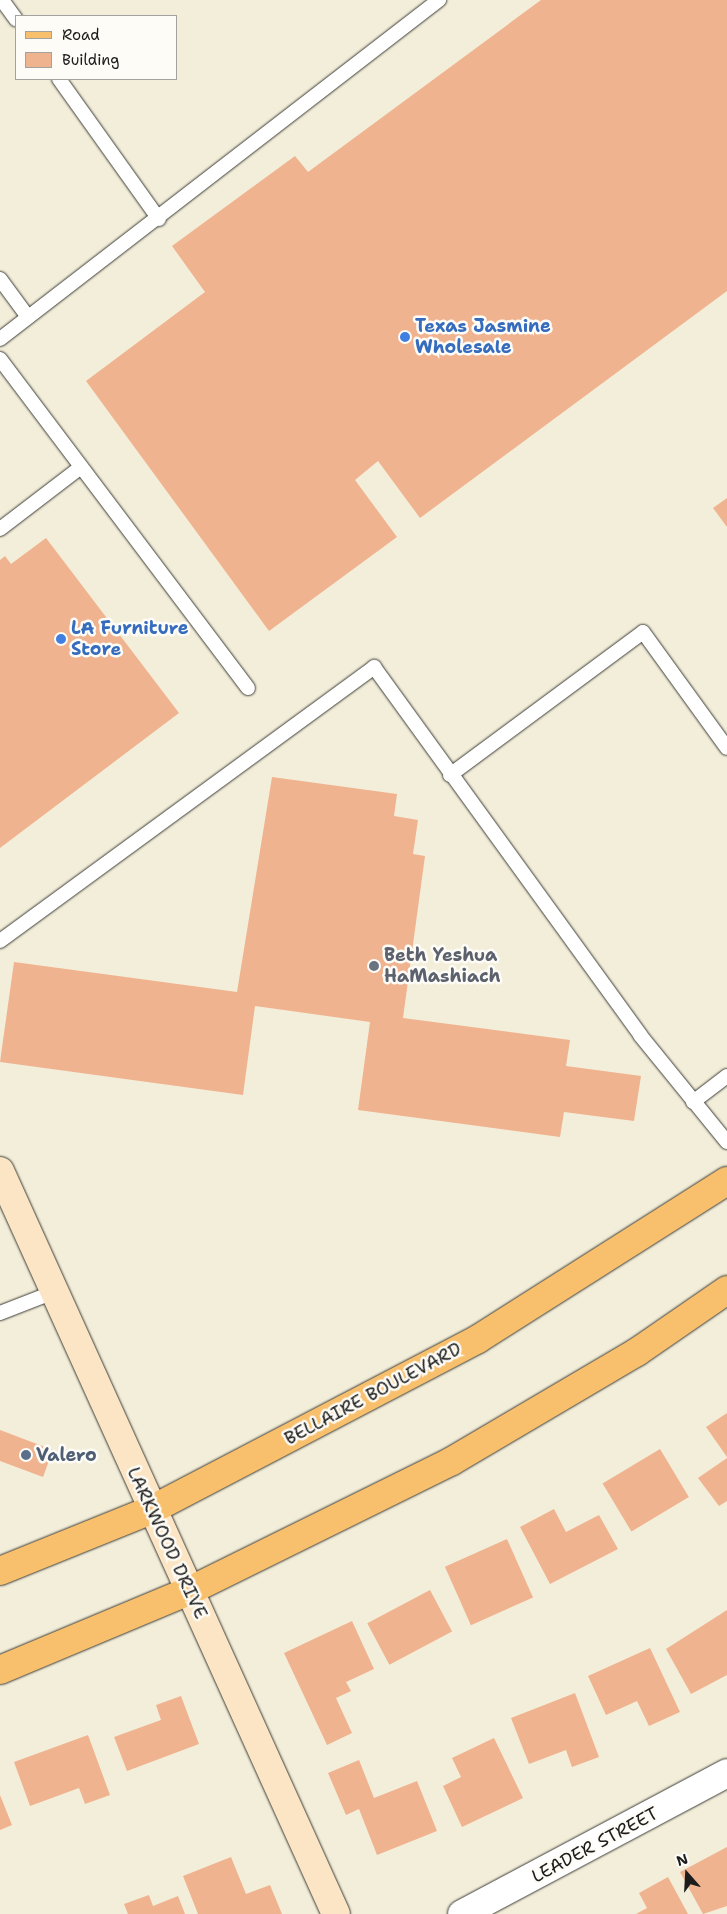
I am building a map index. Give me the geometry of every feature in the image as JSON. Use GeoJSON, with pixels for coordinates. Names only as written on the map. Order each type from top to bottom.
{"type":"FeatureCollection","features":[{"type":"Feature","properties":{"kind":"main road","name":"BELLAIRE BOULEVARD"},"geometry":{"type":"LineString","coordinates":[[0,1570],[151,1510],[478,1339],[727,1181]]}},
{"type":"Feature","properties":{"kind":"main road"},"geometry":{"type":"LineString","coordinates":[[0,1670],[189,1591],[452,1461],[637,1352],[727,1290]]}},
{"type":"Feature","properties":{"kind":"street","name":"LARKWOOD DRIVE"},"geometry":{"type":"LineString","coordinates":[[0,1171],[8,1209],[54,1292],[151,1510],[336,1914]]}},
{"type":"Feature","properties":{"kind":"street","name":"LEADER STREET"},"geometry":{"type":"LineString","coordinates":[[462,1914],[727,1773]]}},
{"type":"Feature","properties":{"kind":"lane"},"geometry":{"type":"LineString","coordinates":[[2,0],[15,19]]}},
{"type":"Feature","properties":{"kind":"lane"},"geometry":{"type":"LineString","coordinates":[[0,339],[159,219],[439,0]]}},
{"type":"Feature","properties":{"kind":"lane"},"geometry":{"type":"LineString","coordinates":[[60,80],[159,219]]}},
{"type":"Feature","properties":{"kind":"lane"},"geometry":{"type":"LineString","coordinates":[[0,279],[28,317]]}},
{"type":"Feature","properties":{"kind":"lane"},"geometry":{"type":"LineString","coordinates":[[0,359],[248,688]]}},
{"type":"Feature","properties":{"kind":"lane"},"geometry":{"type":"LineString","coordinates":[[0,529],[81,468]]}},
{"type":"Feature","properties":{"kind":"lane"},"geometry":{"type":"LineString","coordinates":[[450,775],[643,632],[727,748]]}},
{"type":"Feature","properties":{"kind":"lane"},"geometry":{"type":"LineString","coordinates":[[0,941],[374,667],[450,775],[693,1102],[727,1142]]}},
{"type":"Feature","properties":{"kind":"lane"},"geometry":{"type":"LineString","coordinates":[[693,1102],[727,1076]]}},
{"type":"Feature","properties":{"kind":"lane"},"geometry":{"type":"LineString","coordinates":[[0,1314],[54,1292]]}},
{"type":"Feature","properties":{"kind":"building","name":"Texas Jasmine Wholesale"},"geometry":{"type":"Polygon","coordinates":[[[541,0],[727,0],[727,291],[420,518],[378,461],[355,480],[397,537],[269,631],[86,381],[205,292],[172,246],[295,156],[308,172],[541,0]]]}},
{"type":"Feature","properties":{"kind":"building"},"geometry":{"type":"Polygon","coordinates":[[[727,498],[727,527],[713,508],[727,498]]]}},
{"type":"Feature","properties":{"kind":"building","name":"LA Furniture Store"},"geometry":{"type":"Polygon","coordinates":[[[46,538],[179,713],[0,848],[0,560],[5,556],[11,564],[46,538]]]}},
{"type":"Feature","properties":{"kind":"building"},"geometry":{"type":"Polygon","coordinates":[[[272,777],[397,794],[394,816],[418,820],[413,854],[425,856],[403,1018],[570,1040],[566,1066],[641,1076],[634,1121],[564,1112],[560,1137],[358,1110],[370,1022],[255,1006],[243,1095],[0,1062],[14,962],[237,992],[272,777]]]}},
{"type":"Feature","properties":{"kind":"building"},"geometry":{"type":"Polygon","coordinates":[[[727,1413],[727,1457],[706,1427],[727,1413]]]}},
{"type":"Feature","properties":{"kind":"building","name":"Valero"},"geometry":{"type":"Polygon","coordinates":[[[0,1430],[53,1450],[43,1477],[0,1461],[0,1430]]]}},
{"type":"Feature","properties":{"kind":"building"},"geometry":{"type":"Polygon","coordinates":[[[660,1449],[689,1497],[631,1532],[603,1484],[660,1449]]]}},
{"type":"Feature","properties":{"kind":"building"},"geometry":{"type":"Polygon","coordinates":[[[727,1458],[727,1501],[719,1506],[698,1478],[727,1458]]]}},
{"type":"Feature","properties":{"kind":"building"},"geometry":{"type":"Polygon","coordinates":[[[554,1509],[566,1532],[599,1515],[618,1549],[550,1584],[520,1527],[554,1509]]]}},
{"type":"Feature","properties":{"kind":"building"},"geometry":{"type":"Polygon","coordinates":[[[507,1539],[533,1597],[471,1625],[445,1567],[507,1539]]]}},
{"type":"Feature","properties":{"kind":"building"},"geometry":{"type":"Polygon","coordinates":[[[430,1590],[452,1631],[389,1665],[367,1623],[430,1590]]]}},
{"type":"Feature","properties":{"kind":"building"},"geometry":{"type":"Polygon","coordinates":[[[727,1610],[727,1675],[691,1694],[666,1649],[727,1610]]]}},
{"type":"Feature","properties":{"kind":"building"},"geometry":{"type":"Polygon","coordinates":[[[352,1621],[374,1669],[346,1682],[351,1691],[336,1698],[352,1733],[327,1745],[284,1653],[352,1621]]]}},
{"type":"Feature","properties":{"kind":"building"},"geometry":{"type":"Polygon","coordinates":[[[650,1648],[680,1712],[649,1726],[637,1701],[606,1715],[588,1676],[650,1648]]]}},
{"type":"Feature","properties":{"kind":"building"},"geometry":{"type":"Polygon","coordinates":[[[575,1693],[599,1757],[572,1767],[566,1750],[529,1764],[511,1718],[575,1693]]]}},
{"type":"Feature","properties":{"kind":"building"},"geometry":{"type":"Polygon","coordinates":[[[181,1696],[199,1744],[127,1771],[114,1737],[161,1720],[156,1705],[181,1696]]]}},
{"type":"Feature","properties":{"kind":"building"},"geometry":{"type":"Polygon","coordinates":[[[88,1735],[110,1795],[85,1804],[79,1788],[30,1806],[14,1762],[88,1735]]]}},
{"type":"Feature","properties":{"kind":"building"},"geometry":{"type":"Polygon","coordinates":[[[494,1738],[523,1798],[462,1827],[443,1786],[461,1777],[452,1758],[494,1738]]]}},
{"type":"Feature","properties":{"kind":"building"},"geometry":{"type":"Polygon","coordinates":[[[359,1760],[374,1798],[417,1781],[437,1831],[377,1855],[359,1809],[346,1815],[328,1773],[359,1760]]]}},
{"type":"Feature","properties":{"kind":"building"},"geometry":{"type":"Polygon","coordinates":[[[0,1795],[12,1825],[0,1830],[0,1795]]]}},
{"type":"Feature","properties":{"kind":"building"},"geometry":{"type":"Polygon","coordinates":[[[727,1847],[727,1906],[703,1914],[680,1872],[727,1847]]]}},
{"type":"Feature","properties":{"kind":"building"},"geometry":{"type":"Polygon","coordinates":[[[231,1857],[246,1894],[270,1885],[282,1914],[198,1914],[183,1876],[231,1857]]]}},
{"type":"Feature","properties":{"kind":"building"},"geometry":{"type":"Polygon","coordinates":[[[668,1877],[688,1914],[636,1914],[647,1908],[639,1893],[668,1877]]]}},
{"type":"Feature","properties":{"kind":"building"},"geometry":{"type":"Polygon","coordinates":[[[149,1895],[153,1906],[178,1896],[185,1914],[128,1914],[124,1904],[149,1895]]]}},
{"type":"Feature","properties":{"kind":"place","name":"Texas Jasmine Wholesale"},"geometry":{"type":"Point","coordinates":[405,337]}},
{"type":"Feature","properties":{"kind":"place","name":"LA Furniture Store"},"geometry":{"type":"Point","coordinates":[61,639]}},
{"type":"Feature","properties":{"kind":"place","name":"Beth Yeshua HaMashiach"},"geometry":{"type":"Point","coordinates":[374,966]}},
{"type":"Feature","properties":{"kind":"place","name":"Valero"},"geometry":{"type":"Point","coordinates":[26,1455]}}]}
